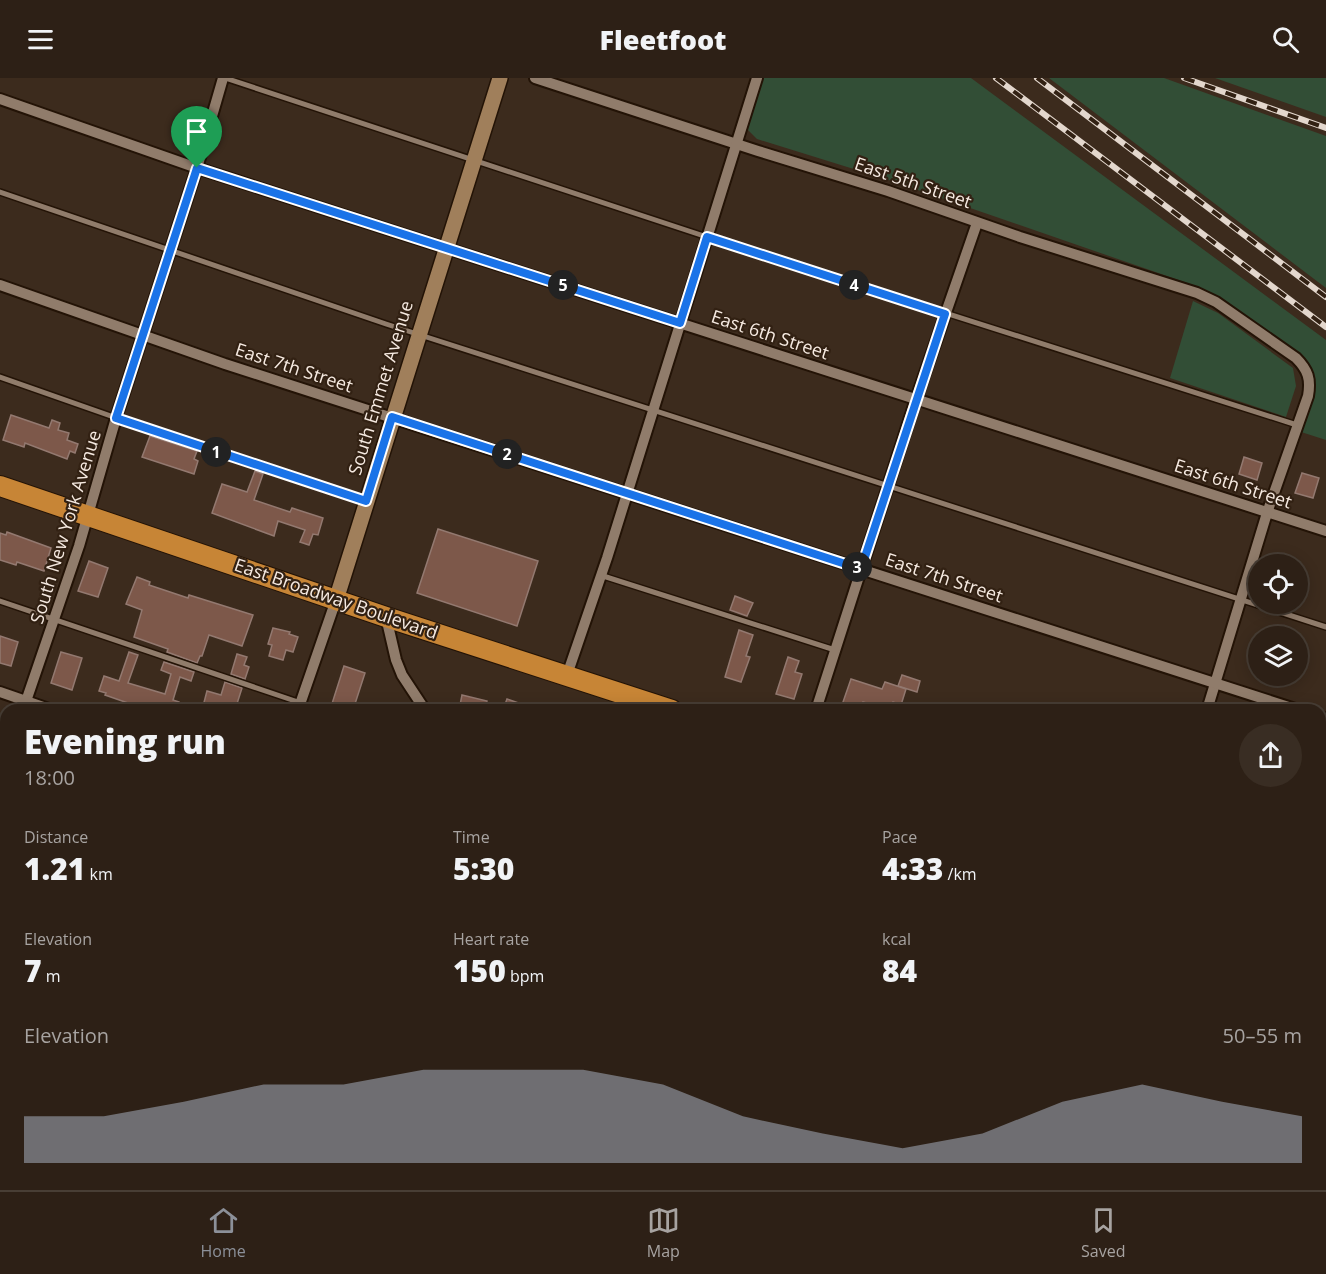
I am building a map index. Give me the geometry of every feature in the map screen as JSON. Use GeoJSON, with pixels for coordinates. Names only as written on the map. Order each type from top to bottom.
{"type":"FeatureCollection","features":[{"type":"Feature","properties":{"kind":"highway","name":"East Broadway Boulevard"},"geometry":{"type":"LineString","coordinates":[[0,486],[336,600],[654,704]]}},
{"type":"Feature","properties":{"kind":"street","name":"South New York Avenue"},"geometry":{"type":"LineString","coordinates":[[25,704],[56,620],[116,418],[224,78]]}},
{"type":"Feature","properties":{"kind":"street","name":"South Emmet Avenue"},"geometry":{"type":"LineString","coordinates":[[300,704],[336,600],[500,78]]}},
{"type":"Feature","properties":{"kind":"street","name":"East 5th Street"},"geometry":{"type":"LineString","coordinates":[[535,78],[735,144],[888,190],[977,223],[1197,294],[1216,302],[1305,366],[1309,376],[1308,396],[1267,513],[1209,704]]}},
{"type":"Feature","properties":{"kind":"street"},"geometry":{"type":"LineString","coordinates":[[567,675],[654,409],[757,78]]}},
{"type":"Feature","properties":{"kind":"street","name":"East 6th Street"},"geometry":{"type":"LineString","coordinates":[[0,99],[197,168],[1326,531]]}},
{"type":"Feature","properties":{"kind":"street"},"geometry":{"type":"LineString","coordinates":[[818,704],[916,399],[977,223]]}},
{"type":"Feature","properties":{"kind":"street","name":"East 7th Street"},"geometry":{"type":"LineString","coordinates":[[0,285],[225,363],[1280,704]]}},
{"type":"Feature","properties":{"kind":"street"},"geometry":{"type":"LineString","coordinates":[[386,616],[396,660],[402,675],[421,704]]}},
{"type":"Feature","properties":{"kind":"street"},"geometry":{"type":"LineString","coordinates":[[0,692],[23,704]]}},
{"type":"Feature","properties":{"kind":"lane"},"geometry":{"type":"LineString","coordinates":[[224,78],[707,237],[1299,426]]}},
{"type":"Feature","properties":{"kind":"lane"},"geometry":{"type":"LineString","coordinates":[[0,192],[418,334],[1326,627]]}},
{"type":"Feature","properties":{"kind":"lane"},"geometry":{"type":"LineString","coordinates":[[0,377],[366,501]]}},
{"type":"Feature","properties":{"kind":"lane"},"geometry":{"type":"LineString","coordinates":[[600,575],[835,650]]}},
{"type":"Feature","properties":{"kind":"lane"},"geometry":{"type":"LineString","coordinates":[[0,601],[293,704]]}},
{"type":"Feature","properties":{"kind":"green space"},"geometry":{"type":"Polygon","coordinates":[[[761,78],[971,78],[1326,340],[1326,440],[1298,431],[1308,367],[1227,302],[1196,286],[889,180],[757,139],[748,130],[746,120],[761,78]]]}},
{"type":"Feature","properties":{"kind":"green space"},"geometry":{"type":"Polygon","coordinates":[[[1049,78],[1164,78],[1326,136],[1326,288],[1049,78]]]}},
{"type":"Feature","properties":{"kind":"green space"},"geometry":{"type":"Polygon","coordinates":[[[1215,78],[1326,78],[1326,117],[1215,78]]]}},
{"type":"Feature","properties":{"kind":"green space"},"geometry":{"type":"Polygon","coordinates":[[[1193,301],[1218,313],[1293,368],[1296,386],[1286,417],[1170,378],[1193,301]]]}},
{"type":"Feature","properties":{"kind":"building"},"geometry":{"type":"Polygon","coordinates":[[[11,415],[49,428],[52,420],[60,423],[58,430],[69,433],[67,440],[78,444],[75,453],[70,451],[67,459],[25,443],[24,447],[3,440],[11,415]]]}},
{"type":"Feature","properties":{"kind":"building"},"geometry":{"type":"Polygon","coordinates":[[[150,436],[197,451],[194,459],[198,461],[194,474],[142,457],[150,436]]]}},
{"type":"Feature","properties":{"kind":"building"},"geometry":{"type":"Polygon","coordinates":[[[1244,457],[1262,463],[1257,480],[1239,474],[1244,457]]]}},
{"type":"Feature","properties":{"kind":"building"},"geometry":{"type":"Polygon","coordinates":[[[255,471],[263,474],[254,500],[290,512],[292,508],[323,518],[318,535],[313,534],[309,545],[300,542],[305,530],[278,521],[274,536],[212,513],[222,484],[247,492],[255,471]]]}},
{"type":"Feature","properties":{"kind":"building"},"geometry":{"type":"Polygon","coordinates":[[[1302,473],[1319,478],[1313,498],[1295,493],[1302,473]]]}},
{"type":"Feature","properties":{"kind":"building"},"geometry":{"type":"Polygon","coordinates":[[[438,529],[538,561],[517,626],[417,593],[438,529]]]}},
{"type":"Feature","properties":{"kind":"building"},"geometry":{"type":"Polygon","coordinates":[[[7,532],[51,548],[44,571],[17,562],[16,565],[0,560],[0,533],[6,535],[7,532]]]}},
{"type":"Feature","properties":{"kind":"building"},"geometry":{"type":"Polygon","coordinates":[[[89,561],[108,568],[98,597],[78,591],[89,561]]]}},
{"type":"Feature","properties":{"kind":"building"},"geometry":{"type":"Polygon","coordinates":[[[137,577],[150,582],[149,585],[188,598],[189,595],[253,615],[242,646],[209,635],[202,656],[197,663],[167,652],[168,649],[134,637],[142,610],[126,604],[137,577]]]}},
{"type":"Feature","properties":{"kind":"building"},"geometry":{"type":"Polygon","coordinates":[[[735,596],[753,603],[747,616],[730,610],[735,596]]]}},
{"type":"Feature","properties":{"kind":"building"},"geometry":{"type":"Polygon","coordinates":[[[273,628],[290,632],[289,634],[298,637],[293,652],[286,650],[283,660],[269,656],[272,645],[268,644],[273,628]]]}},
{"type":"Feature","properties":{"kind":"building"},"geometry":{"type":"Polygon","coordinates":[[[739,630],[753,635],[746,656],[750,657],[741,682],[725,677],[739,630]]]}},
{"type":"Feature","properties":{"kind":"building"},"geometry":{"type":"Polygon","coordinates":[[[0,636],[18,642],[11,666],[0,663],[0,636]]]}},
{"type":"Feature","properties":{"kind":"building"},"geometry":{"type":"Polygon","coordinates":[[[61,652],[82,658],[72,690],[51,683],[61,652]]]}},
{"type":"Feature","properties":{"kind":"building"},"geometry":{"type":"Polygon","coordinates":[[[129,652],[138,655],[128,683],[165,694],[171,674],[161,670],[164,662],[194,672],[191,681],[180,677],[173,700],[179,702],[178,704],[131,704],[99,691],[104,676],[119,681],[129,652]]]}},
{"type":"Feature","properties":{"kind":"building"},"geometry":{"type":"Polygon","coordinates":[[[237,654],[247,657],[244,665],[249,667],[245,679],[231,674],[237,654]]]}},
{"type":"Feature","properties":{"kind":"building"},"geometry":{"type":"Polygon","coordinates":[[[788,657],[799,661],[795,672],[802,674],[794,699],[776,694],[788,657]]]}},
{"type":"Feature","properties":{"kind":"building"},"geometry":{"type":"Polygon","coordinates":[[[344,666],[365,673],[355,704],[332,704],[344,666]]]}},
{"type":"Feature","properties":{"kind":"building"},"geometry":{"type":"Polygon","coordinates":[[[902,675],[920,681],[917,692],[898,686],[902,675]]]}},
{"type":"Feature","properties":{"kind":"building"},"geometry":{"type":"Polygon","coordinates":[[[851,679],[882,689],[885,682],[906,689],[901,704],[863,702],[862,704],[842,704],[851,679]]]}},
{"type":"Feature","properties":{"kind":"building"},"geometry":{"type":"Polygon","coordinates":[[[225,682],[242,688],[237,704],[204,704],[207,691],[221,695],[225,682]]]}},
{"type":"Feature","properties":{"kind":"building"},"geometry":{"type":"Polygon","coordinates":[[[462,695],[487,701],[486,704],[460,704],[462,695]]]}},
{"type":"Feature","properties":{"kind":"building"},"geometry":{"type":"Polygon","coordinates":[[[507,699],[521,704],[505,704],[507,699]]]}},
{"type":"Feature","properties":{"kind":"railway"},"geometry":{"type":"LineString","coordinates":[[996,78],[1326,327]]}},
{"type":"Feature","properties":{"kind":"railway"},"geometry":{"type":"LineString","coordinates":[[1037,78],[1326,297]]}},
{"type":"Feature","properties":{"kind":"railway"},"geometry":{"type":"LineString","coordinates":[[1184,78],[1326,128]]}},
{"type":"Feature","properties":{"kind":"route"},"geometry":{"type":"LineString","coordinates":[[197,168],[680,323],[707,237],[945,314],[861,569],[392,417],[366,501],[116,418],[197,168]]}}]}
